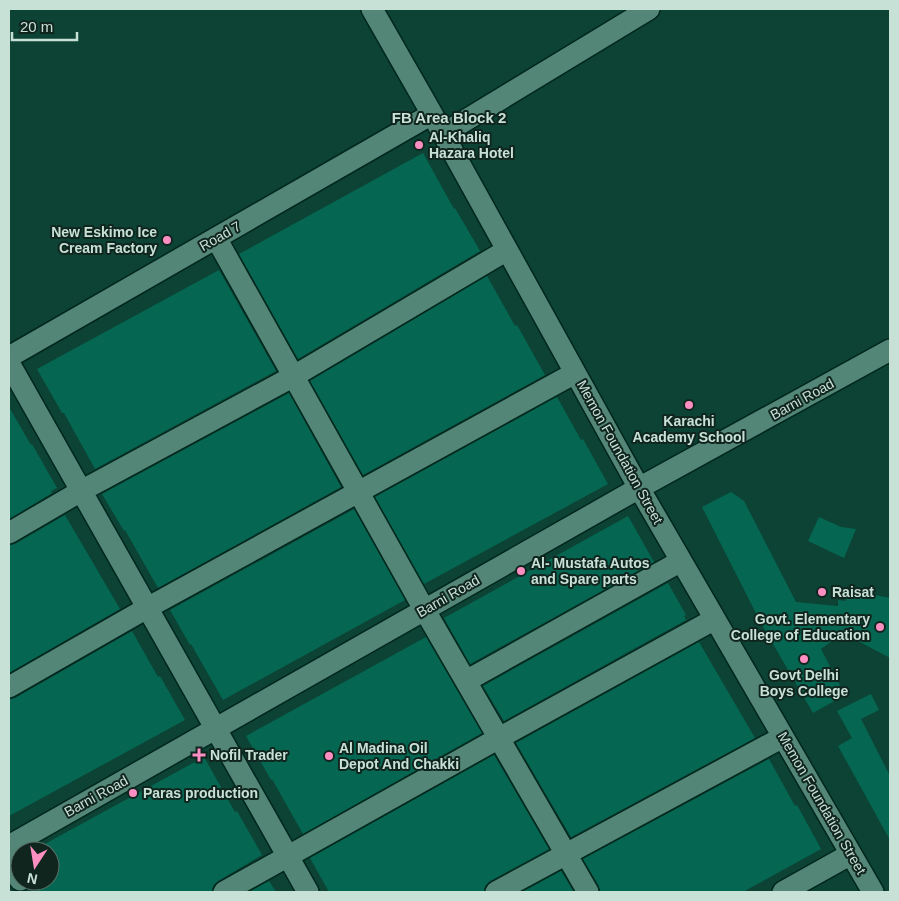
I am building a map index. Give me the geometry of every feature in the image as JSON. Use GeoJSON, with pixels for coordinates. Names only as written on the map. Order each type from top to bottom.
{"type":"FeatureCollection","features":[{"type":"Feature","properties":{"kind":"street","name":"Memon Foundation Street"},"geometry":{"type":"LineString","coordinates":[[372,9],[639,488],[874,892]]}},
{"type":"Feature","properties":{"kind":"street"},"geometry":{"type":"LineString","coordinates":[[443,134],[649,9]]}},
{"type":"Feature","properties":{"kind":"street","name":"Road 7"},"geometry":{"type":"LineString","coordinates":[[9,357],[432,114]]}},
{"type":"Feature","properties":{"kind":"street"},"geometry":{"type":"LineString","coordinates":[[216,238],[424,609],[588,892]]}},
{"type":"Feature","properties":{"kind":"street"},"geometry":{"type":"LineString","coordinates":[[9,533],[81,490],[294,376],[507,250]]}},
{"type":"Feature","properties":{"kind":"street","name":"Barni Road"},"geometry":{"type":"LineString","coordinates":[[9,846],[424,609],[890,350]]}},
{"type":"Feature","properties":{"kind":"street"},"geometry":{"type":"LineString","coordinates":[[9,363],[308,892]]}},
{"type":"Feature","properties":{"kind":"street"},"geometry":{"type":"LineString","coordinates":[[9,687],[147,608],[575,372]]}},
{"type":"Feature","properties":{"kind":"street"},"geometry":{"type":"LineString","coordinates":[[466,681],[681,561]]}},
{"type":"Feature","properties":{"kind":"street"},"geometry":{"type":"LineString","coordinates":[[224,892],[715,619]]}},
{"type":"Feature","properties":{"kind":"street"},"geometry":{"type":"LineString","coordinates":[[496,892],[783,737]]}},
{"type":"Feature","properties":{"kind":"street"},"geometry":{"type":"LineString","coordinates":[[783,892],[851,854]]}},
{"type":"Feature","properties":{"kind":"building"},"geometry":{"type":"Polygon","coordinates":[[[423,153],[480,251],[298,359],[239,254],[423,153]]]}},
{"type":"Feature","properties":{"kind":"building"},"geometry":{"type":"Polygon","coordinates":[[[219,270],[276,371],[95,469],[37,369],[219,270]]]}},
{"type":"Feature","properties":{"kind":"building"},"geometry":{"type":"Polygon","coordinates":[[[487,276],[545,375],[363,475],[310,381],[487,276]]]}},
{"type":"Feature","properties":{"kind":"building"},"geometry":{"type":"Polygon","coordinates":[[[289,393],[341,487],[158,588],[102,494],[289,393]]]}},
{"type":"Feature","properties":{"kind":"building"},"geometry":{"type":"Polygon","coordinates":[[[557,397],[608,484],[424,584],[375,497],[557,397]]]}},
{"type":"Feature","properties":{"kind":"building"},"geometry":{"type":"Polygon","coordinates":[[[9,407],[57,488],[9,519],[9,407]]]}},
{"type":"Feature","properties":{"kind":"building","name":"Govt Delhi Boys College"},"geometry":{"type":"Polygon","coordinates":[[[731,492],[744,501],[796,602],[838,606],[838,600],[846,601],[845,596],[853,597],[851,590],[890,598],[890,658],[843,633],[821,649],[845,695],[813,713],[762,625],[702,507],[731,492]]]}},
{"type":"Feature","properties":{"kind":"building"},"geometry":{"type":"Polygon","coordinates":[[[354,509],[405,600],[223,700],[170,610],[354,509]]]}},
{"type":"Feature","properties":{"kind":"building"},"geometry":{"type":"Polygon","coordinates":[[[65,515],[120,609],[9,673],[9,545],[15,544],[65,515]]]}},
{"type":"Feature","properties":{"kind":"building"},"geometry":{"type":"Polygon","coordinates":[[[628,516],[654,562],[470,664],[444,618],[628,516]]]}},
{"type":"Feature","properties":{"kind":"building"},"geometry":{"type":"Polygon","coordinates":[[[819,517],[841,527],[856,529],[844,558],[808,541],[819,517]]]}},
{"type":"Feature","properties":{"kind":"building"},"geometry":{"type":"Polygon","coordinates":[[[668,583],[686,615],[684,616],[686,620],[504,721],[483,686],[668,583]]]}},
{"type":"Feature","properties":{"kind":"building"},"geometry":{"type":"Polygon","coordinates":[[[132,631],[185,720],[9,816],[9,699],[15,698],[132,631]]]}},
{"type":"Feature","properties":{"kind":"building"},"geometry":{"type":"Polygon","coordinates":[[[426,637],[482,733],[303,834],[246,736],[426,637]]]}},
{"type":"Feature","properties":{"kind":"building"},"geometry":{"type":"Polygon","coordinates":[[[699,642],[755,738],[571,837],[516,743],[699,642]]]}},
{"type":"Feature","properties":{"kind":"building"},"geometry":{"type":"Polygon","coordinates":[[[871,694],[879,710],[861,719],[890,776],[890,840],[838,746],[852,738],[837,711],[871,694]]]}},
{"type":"Feature","properties":{"kind":"building"},"geometry":{"type":"Polygon","coordinates":[[[494,755],[549,849],[490,881],[485,886],[484,892],[329,892],[310,858],[494,755]]]}},
{"type":"Feature","properties":{"kind":"building"},"geometry":{"type":"Polygon","coordinates":[[[204,757],[262,855],[218,881],[213,886],[212,892],[38,892],[60,891],[60,841],[50,841],[204,757]]]}},
{"type":"Feature","properties":{"kind":"building"},"geometry":{"type":"Polygon","coordinates":[[[769,759],[821,849],[743,892],[600,892],[599,886],[583,859],[769,759]]]}},
{"type":"Feature","properties":{"kind":"building"},"geometry":{"type":"Polygon","coordinates":[[[561,871],[574,892],[522,892],[561,871]]]}},
{"type":"Feature","properties":{"kind":"building"},"geometry":{"type":"Polygon","coordinates":[[[269,881],[276,892],[249,892],[269,881]]]}},
{"type":"Feature","properties":{"kind":"place","name":"Al-Khaliq Hazara Hotel"},"geometry":{"type":"Point","coordinates":[419,145]}},
{"type":"Feature","properties":{"kind":"place","name":"New Eskimo Ice Cream Factory"},"geometry":{"type":"Point","coordinates":[167,240]}},
{"type":"Feature","properties":{"kind":"place","name":"Karachi Academy School"},"geometry":{"type":"Point","coordinates":[689,405]}},
{"type":"Feature","properties":{"kind":"place","name":"Al- Mustafa Autos and Spare parts"},"geometry":{"type":"Point","coordinates":[521,571]}},
{"type":"Feature","properties":{"kind":"place","name":"Raisat"},"geometry":{"type":"Point","coordinates":[822,592]}},
{"type":"Feature","properties":{"kind":"place","name":"Govt. Elementary College of Education"},"geometry":{"type":"Point","coordinates":[880,627]}},
{"type":"Feature","properties":{"kind":"place","name":"Govt Delhi Boys College"},"geometry":{"type":"Point","coordinates":[804,659]}},
{"type":"Feature","properties":{"kind":"place","name":"Nofil Trader"},"geometry":{"type":"Point","coordinates":[199,755]}},
{"type":"Feature","properties":{"kind":"place","name":"Al Madina Oil Depot And Chakki"},"geometry":{"type":"Point","coordinates":[329,756]}},
{"type":"Feature","properties":{"kind":"place","name":"Paras production"},"geometry":{"type":"Point","coordinates":[133,793]}},
{"type":"Feature","properties":{"kind":"district","name":"FB Area Block 2"},"geometry":{"type":"Point","coordinates":[449,117]}}]}
